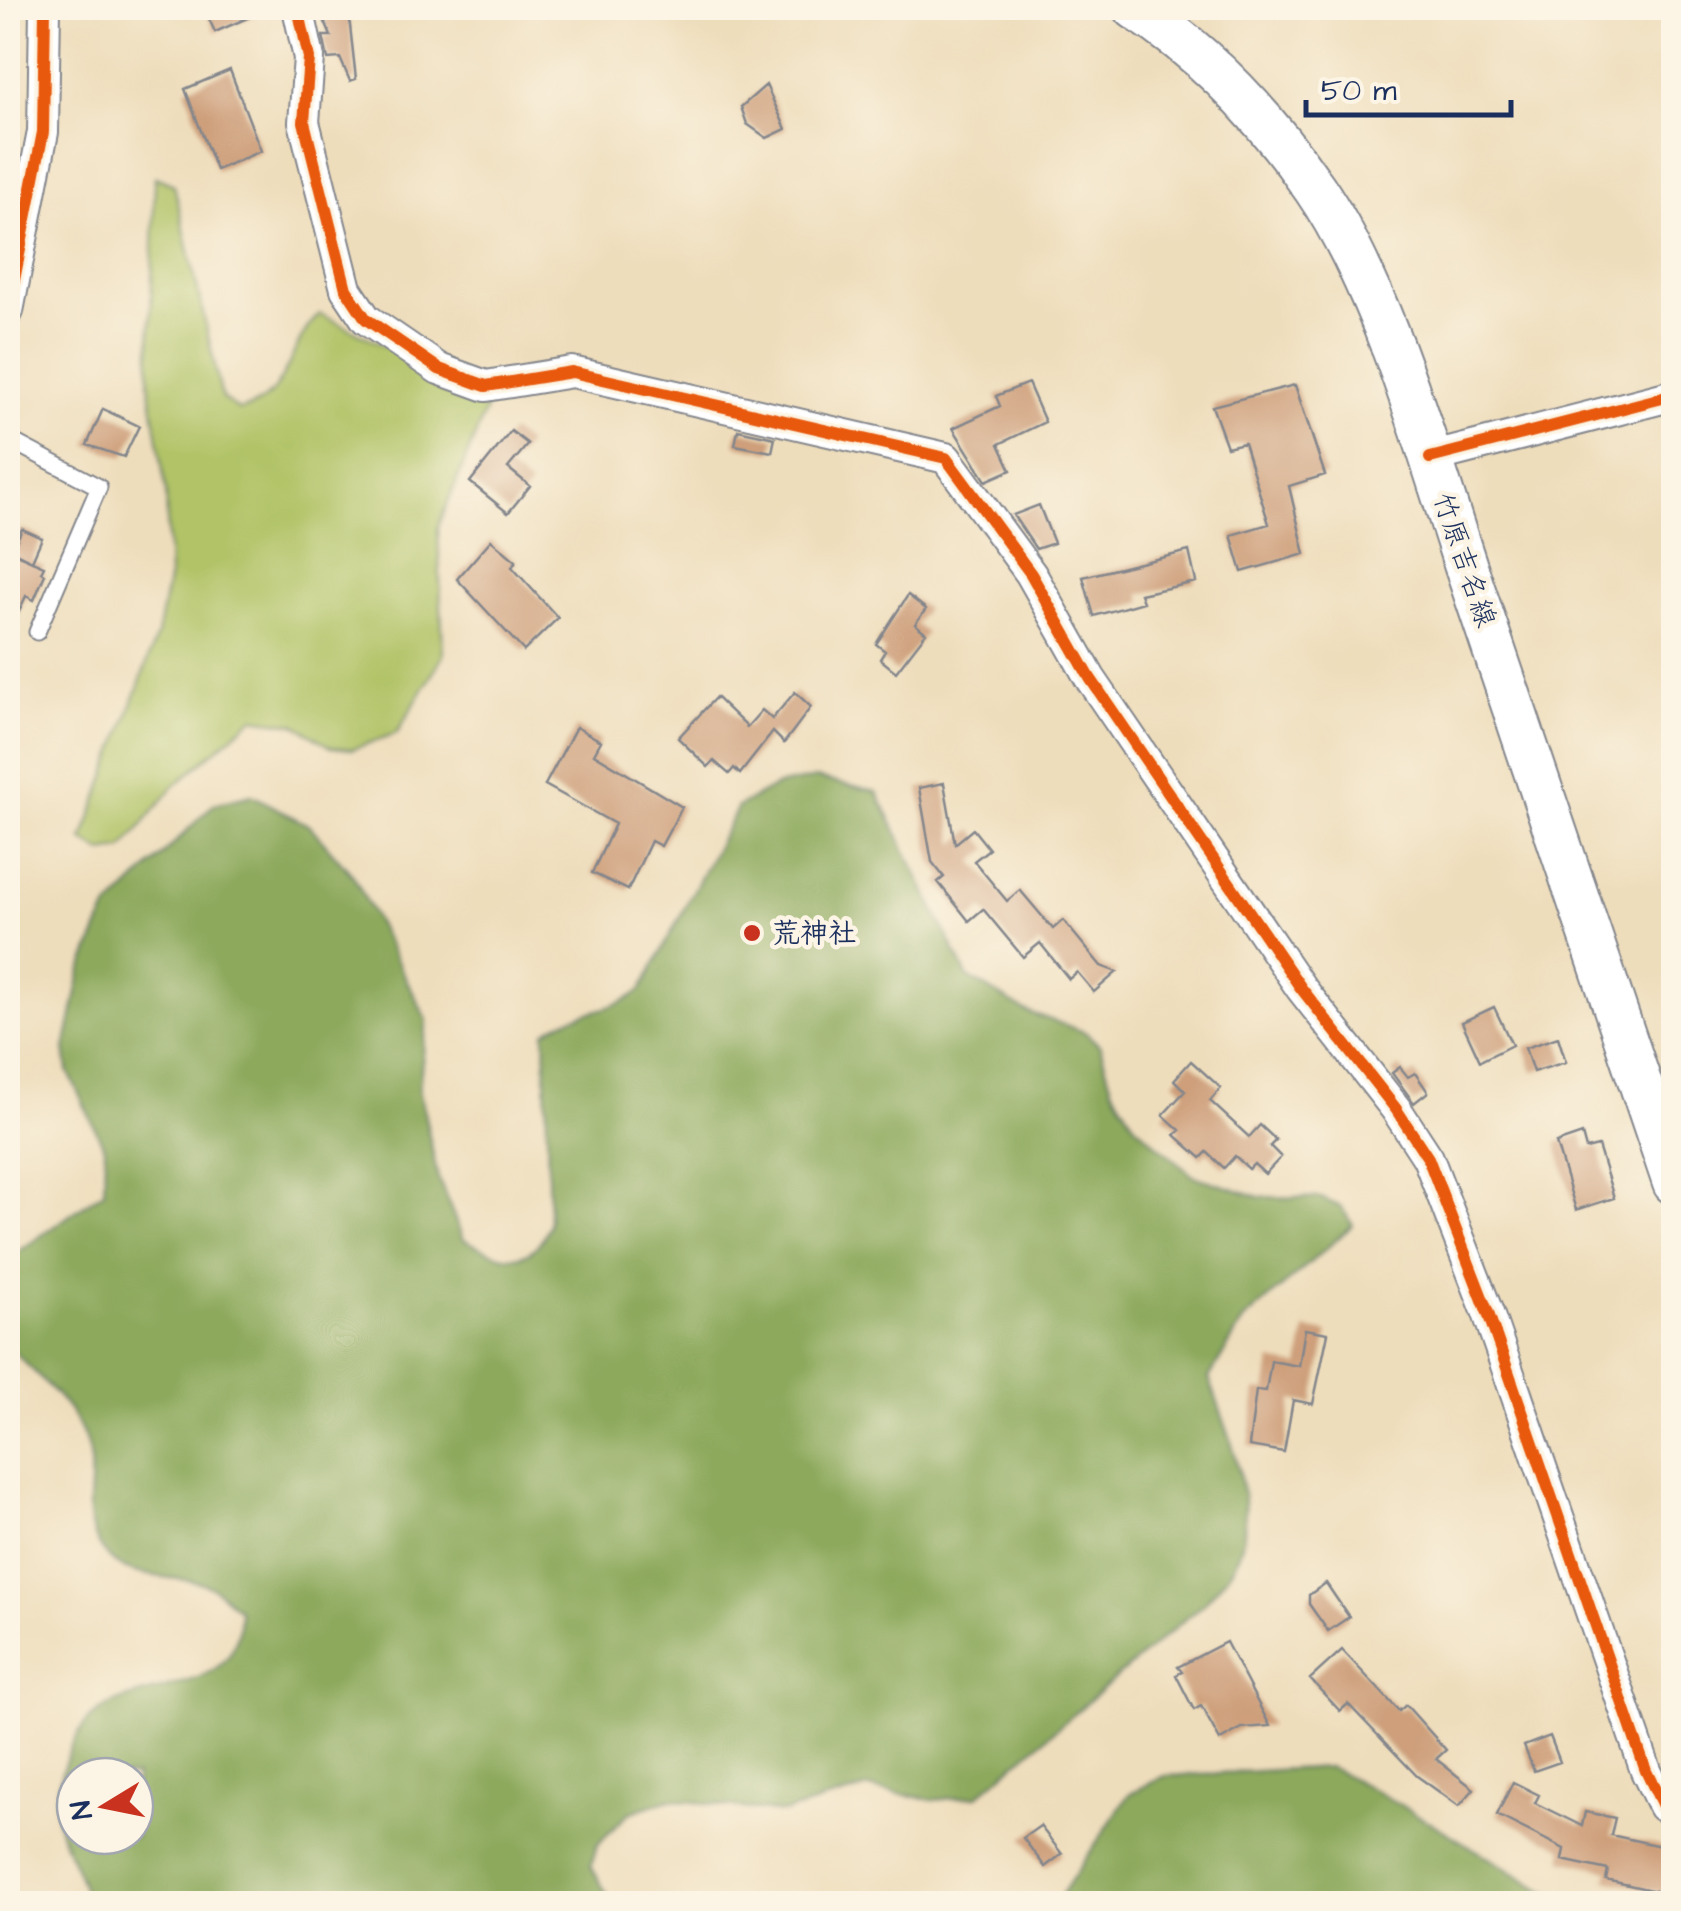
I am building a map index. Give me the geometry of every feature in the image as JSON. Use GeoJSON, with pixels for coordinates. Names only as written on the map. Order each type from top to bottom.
{"type":"FeatureCollection","features":[{"type":"Feature","properties":{"kind":"main road","name":"竹原吉名線"},"geometry":{"type":"LineString","coordinates":[[1136,8],[1224,78],[1317,192],[1365,282],[1430,458],[1674,1183]]}},
{"type":"Feature","properties":{"kind":"street"},"geometry":{"type":"LineString","coordinates":[[8,311],[43,132],[45,8]]}},
{"type":"Feature","properties":{"kind":"street"},"geometry":{"type":"LineString","coordinates":[[298,8],[309,58],[304,122],[346,289],[366,319],[439,368],[486,386],[572,372],[946,458],[1031,574],[1090,678],[1301,988],[1396,1109],[1428,1158],[1488,1312],[1646,1771],[1663,1806],[1674,1807]]}},
{"type":"Feature","properties":{"kind":"street"},"geometry":{"type":"LineString","coordinates":[[1430,458],[1674,396]]}},
{"type":"Feature","properties":{"kind":"lane"},"geometry":{"type":"LineString","coordinates":[[8,440],[99,487],[36,632]]}},
{"type":"Feature","properties":{"kind":"green space"},"geometry":{"type":"Polygon","coordinates":[[[155,177],[174,185],[222,398],[239,410],[268,396],[320,314],[416,361],[486,409],[438,527],[443,656],[397,733],[353,749],[331,747],[295,724],[253,718],[173,787],[123,849],[102,852],[83,840],[157,635],[169,575],[166,490],[149,384],[155,177]]]}},
{"type":"Feature","properties":{"kind":"green space"},"geometry":{"type":"Polygon","coordinates":[[[816,778],[877,792],[967,976],[1025,1011],[1085,1032],[1100,1046],[1112,1088],[1135,1125],[1193,1176],[1260,1197],[1321,1198],[1341,1207],[1353,1225],[1243,1321],[1209,1378],[1244,1497],[1242,1544],[1231,1570],[1205,1602],[977,1796],[933,1800],[868,1788],[783,1813],[670,1799],[629,1813],[597,1845],[591,1866],[612,1903],[86,1903],[70,1856],[155,1856],[155,1756],[68,1756],[76,1739],[87,1722],[106,1707],[206,1674],[224,1661],[236,1640],[239,1610],[207,1585],[135,1572],[112,1560],[103,1550],[89,1514],[91,1468],[85,1439],[57,1395],[8,1346],[8,1259],[104,1191],[105,1149],[68,1071],[65,1049],[81,972],[106,911],[214,804],[252,795],[310,826],[354,877],[427,1020],[419,1088],[438,1178],[463,1239],[513,1257],[533,1250],[549,1225],[545,1032],[641,990],[738,807],[776,786],[816,778]]]}},
{"type":"Feature","properties":{"kind":"green space"},"geometry":{"type":"Polygon","coordinates":[[[1329,1767],[1565,1903],[1056,1903],[1129,1794],[1165,1776],[1329,1767]]]}},
{"type":"Feature","properties":{"kind":"building"},"geometry":{"type":"Polygon","coordinates":[[[204,8],[271,8],[215,32],[204,8]]]}},
{"type":"Feature","properties":{"kind":"building"},"geometry":{"type":"Polygon","coordinates":[[[319,8],[348,8],[356,79],[350,81],[340,58],[328,59],[323,36],[331,36],[319,8]]]}},
{"type":"Feature","properties":{"kind":"building"},"geometry":{"type":"Polygon","coordinates":[[[230,70],[261,151],[216,170],[185,89],[230,70]]]}},
{"type":"Feature","properties":{"kind":"building"},"geometry":{"type":"Polygon","coordinates":[[[766,85],[786,129],[767,138],[747,124],[741,107],[766,85]]]}},
{"type":"Feature","properties":{"kind":"building"},"geometry":{"type":"Polygon","coordinates":[[[1028,383],[1045,422],[999,444],[1011,470],[986,481],[953,428],[1000,406],[996,396],[1028,383]]]}},
{"type":"Feature","properties":{"kind":"building"},"geometry":{"type":"Polygon","coordinates":[[[1295,385],[1325,475],[1289,486],[1305,554],[1242,572],[1231,535],[1269,524],[1244,443],[1227,447],[1212,406],[1295,385]]]}},
{"type":"Feature","properties":{"kind":"building"},"geometry":{"type":"Polygon","coordinates":[[[103,409],[139,426],[124,457],[87,445],[103,409]]]}},
{"type":"Feature","properties":{"kind":"building"},"geometry":{"type":"Polygon","coordinates":[[[738,430],[775,438],[772,452],[735,445],[738,430]]]}},
{"type":"Feature","properties":{"kind":"building"},"geometry":{"type":"Polygon","coordinates":[[[511,431],[528,444],[508,468],[530,486],[508,513],[470,482],[511,431]]]}},
{"type":"Feature","properties":{"kind":"building"},"geometry":{"type":"Polygon","coordinates":[[[1039,505],[1054,543],[1036,549],[1013,515],[1039,505]]]}},
{"type":"Feature","properties":{"kind":"building"},"geometry":{"type":"Polygon","coordinates":[[[22,529],[42,538],[32,561],[12,551],[22,529]]]}},
{"type":"Feature","properties":{"kind":"building"},"geometry":{"type":"Polygon","coordinates":[[[491,540],[516,561],[512,567],[558,618],[524,651],[457,579],[491,540]]]}},
{"type":"Feature","properties":{"kind":"building"},"geometry":{"type":"Polygon","coordinates":[[[1189,551],[1196,582],[1140,594],[1143,602],[1094,616],[1083,577],[1189,551]]]}},
{"type":"Feature","properties":{"kind":"building"},"geometry":{"type":"Polygon","coordinates":[[[14,553],[44,566],[41,572],[45,574],[34,600],[26,596],[8,635],[8,568],[14,553]]]}},
{"type":"Feature","properties":{"kind":"building"},"geometry":{"type":"Polygon","coordinates":[[[908,595],[926,609],[915,624],[926,633],[896,672],[880,659],[885,651],[876,644],[908,595]]]}},
{"type":"Feature","properties":{"kind":"building"},"geometry":{"type":"Polygon","coordinates":[[[795,692],[811,707],[784,743],[773,732],[740,774],[734,768],[729,774],[714,761],[708,767],[678,738],[716,697],[747,727],[762,710],[772,719],[795,692]]]}},
{"type":"Feature","properties":{"kind":"building"},"geometry":{"type":"Polygon","coordinates":[[[576,727],[601,741],[594,754],[682,807],[661,846],[651,841],[628,890],[592,873],[615,824],[545,785],[576,727]]]}},
{"type":"Feature","properties":{"kind":"building"},"geometry":{"type":"Polygon","coordinates":[[[944,783],[955,844],[973,829],[989,849],[974,861],[1007,901],[1020,890],[1053,929],[1063,920],[1101,966],[1117,972],[1094,992],[1077,972],[1069,979],[1040,943],[1023,957],[983,909],[969,921],[938,882],[944,877],[932,862],[919,788],[944,783]]]}},
{"type":"Feature","properties":{"kind":"building"},"geometry":{"type":"Polygon","coordinates":[[[1494,1007],[1512,1045],[1480,1061],[1462,1022],[1494,1007]]]}},
{"type":"Feature","properties":{"kind":"building"},"geometry":{"type":"Polygon","coordinates":[[[1558,1037],[1566,1062],[1533,1072],[1525,1048],[1558,1037]]]}},
{"type":"Feature","properties":{"kind":"building"},"geometry":{"type":"Polygon","coordinates":[[[1191,1061],[1221,1088],[1210,1101],[1249,1137],[1260,1125],[1276,1140],[1270,1146],[1281,1157],[1265,1174],[1254,1164],[1249,1169],[1235,1156],[1224,1168],[1207,1152],[1201,1158],[1175,1135],[1180,1130],[1163,1115],[1185,1091],[1174,1080],[1191,1061]]]}},
{"type":"Feature","properties":{"kind":"building"},"geometry":{"type":"Polygon","coordinates":[[[1400,1067],[1408,1077],[1415,1073],[1428,1092],[1414,1103],[1392,1073],[1400,1067]]]}},
{"type":"Feature","properties":{"kind":"building"},"geometry":{"type":"Polygon","coordinates":[[[1582,1134],[1586,1149],[1598,1146],[1614,1198],[1576,1210],[1556,1143],[1582,1134]]]}},
{"type":"Feature","properties":{"kind":"building"},"geometry":{"type":"Polygon","coordinates":[[[1305,1329],[1328,1333],[1313,1404],[1293,1400],[1284,1452],[1249,1446],[1256,1390],[1266,1391],[1271,1361],[1299,1366],[1305,1329]]]}},
{"type":"Feature","properties":{"kind":"building"},"geometry":{"type":"Polygon","coordinates":[[[1326,1583],[1349,1617],[1328,1631],[1309,1604],[1309,1595],[1326,1583]]]}},
{"type":"Feature","properties":{"kind":"building"},"geometry":{"type":"Polygon","coordinates":[[[1226,1642],[1270,1726],[1242,1728],[1220,1740],[1201,1706],[1194,1710],[1176,1675],[1182,1672],[1178,1667],[1226,1642]]]}},
{"type":"Feature","properties":{"kind":"building"},"geometry":{"type":"Polygon","coordinates":[[[1342,1650],[1399,1711],[1406,1705],[1446,1750],[1436,1759],[1474,1789],[1459,1806],[1417,1776],[1348,1704],[1340,1711],[1310,1679],[1342,1650]]]}},
{"type":"Feature","properties":{"kind":"building"},"geometry":{"type":"Polygon","coordinates":[[[1550,1736],[1560,1762],[1534,1771],[1524,1746],[1550,1736]]]}},
{"type":"Feature","properties":{"kind":"building"},"geometry":{"type":"Polygon","coordinates":[[[1513,1782],[1539,1795],[1535,1803],[1582,1826],[1585,1812],[1615,1818],[1611,1835],[1674,1849],[1674,1895],[1606,1880],[1608,1870],[1562,1860],[1564,1849],[1497,1815],[1513,1782]]]}},
{"type":"Feature","properties":{"kind":"building"},"geometry":{"type":"Polygon","coordinates":[[[1040,1826],[1062,1854],[1045,1867],[1023,1838],[1040,1826]]]}},
{"type":"Feature","properties":{"kind":"cycle path"},"geometry":{"type":"LineString","coordinates":[[8,311],[43,132],[45,8]]}},
{"type":"Feature","properties":{"kind":"cycle path"},"geometry":{"type":"LineString","coordinates":[[298,8],[309,58],[304,122],[346,289],[366,319],[439,369],[486,386],[572,372],[946,458],[1031,574],[1090,678],[1301,988],[1396,1109],[1428,1158],[1488,1313],[1646,1771],[1663,1806],[1674,1807]]}},
{"type":"Feature","properties":{"kind":"cycle path"},"geometry":{"type":"LineString","coordinates":[[1430,458],[1674,395]]}},
{"type":"Feature","properties":{"kind":"place","name":"荒神社"},"geometry":{"type":"Point","coordinates":[752,933]}}]}
